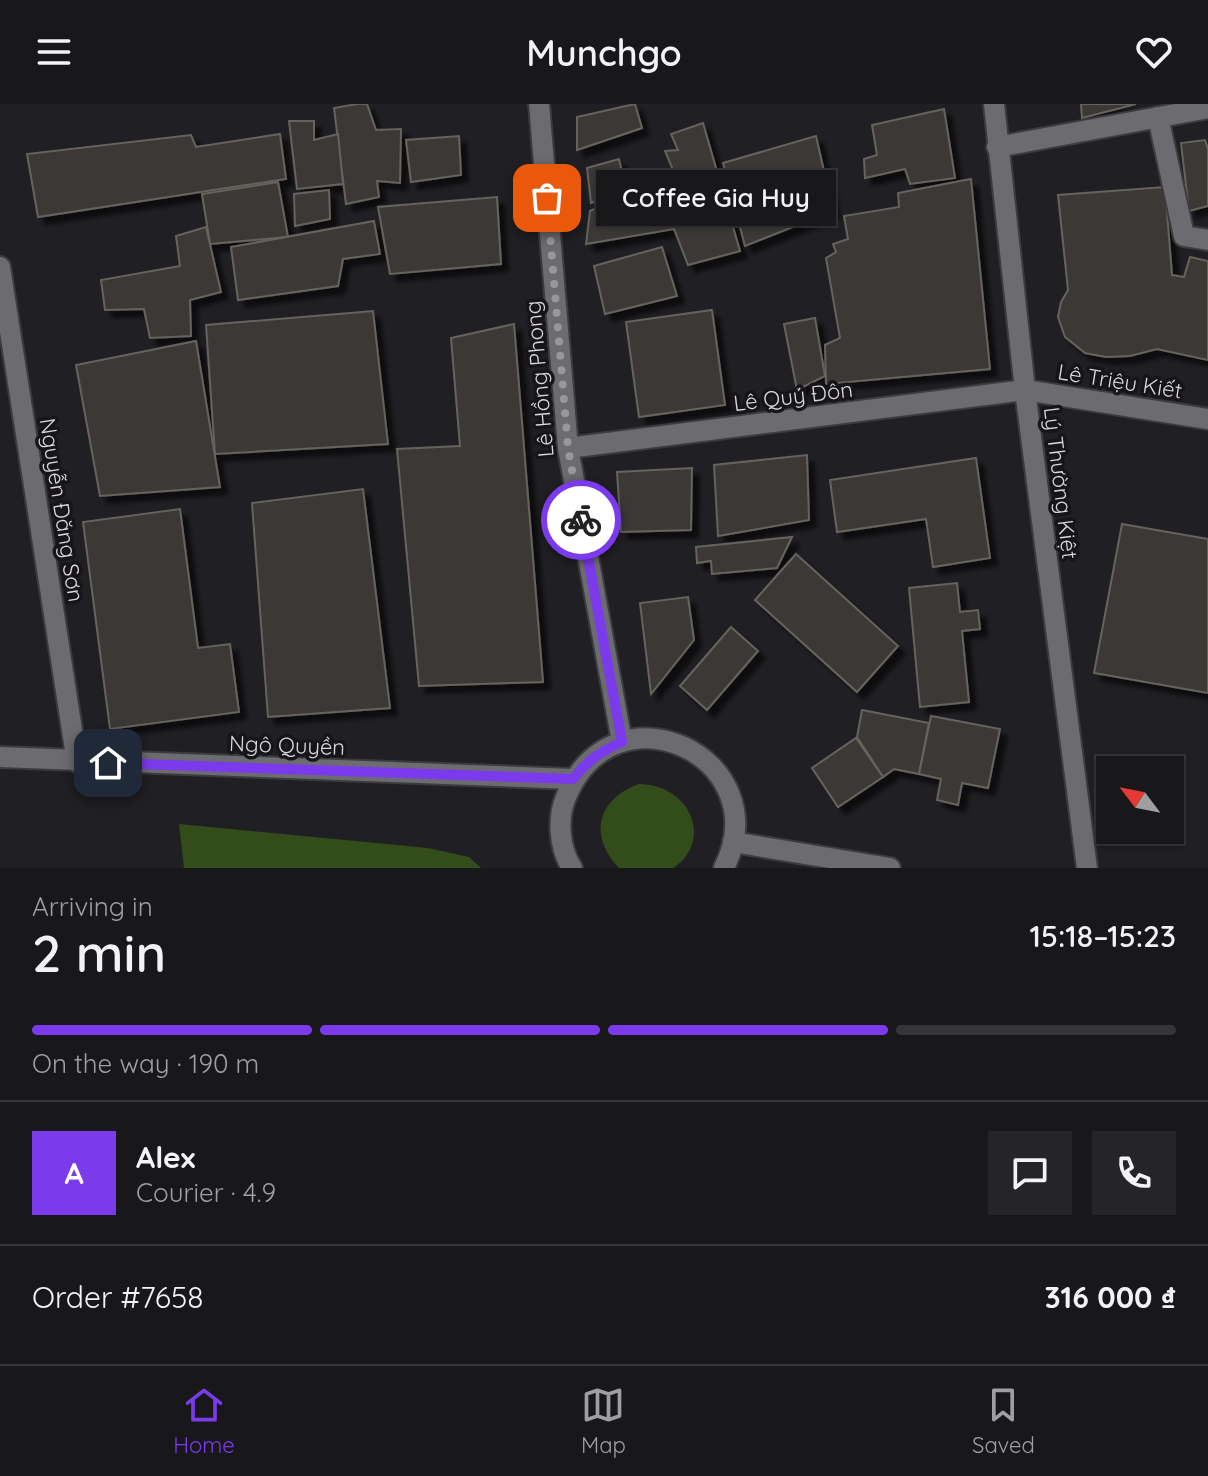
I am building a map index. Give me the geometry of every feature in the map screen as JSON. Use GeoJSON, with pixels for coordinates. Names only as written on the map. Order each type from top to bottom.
{"type":"FeatureCollection","features":[{"type":"Feature","properties":{"kind":"street","name":"Lê Hồng Phong"},"geometry":{"type":"LineString","coordinates":[[539,104],[568,448],[622,742]]}},
{"type":"Feature","properties":{"kind":"street","name":"Lý Thường Kiệt"},"geometry":{"type":"LineString","coordinates":[[994,104],[1025,390],[1087,868]]}},
{"type":"Feature","properties":{"kind":"street"},"geometry":{"type":"LineString","coordinates":[[997,147],[1208,108]]}},
{"type":"Feature","properties":{"kind":"street"},"geometry":{"type":"LineString","coordinates":[[1158,117],[1184,236],[1208,240]]}},
{"type":"Feature","properties":{"kind":"street","name":"Nguyễn Đăng Sơn"},"geometry":{"type":"LineString","coordinates":[[0,267],[77,762]]}},
{"type":"Feature","properties":{"kind":"street","name":"Lê Quý Đôn"},"geometry":{"type":"LineString","coordinates":[[568,448],[1025,390]]}},
{"type":"Feature","properties":{"kind":"street","name":"Lê Triệu Kiết"},"geometry":{"type":"LineString","coordinates":[[1025,390],[1208,419]]}},
{"type":"Feature","properties":{"kind":"street"},"geometry":{"type":"LineString","coordinates":[[572,868],[561,836],[562,807],[573,779],[586,763],[603,750],[622,742],[652,737],[681,744],[706,760],[725,783],[734,812],[733,842],[724,868]]}},
{"type":"Feature","properties":{"kind":"street","name":"Ngô Quyền"},"geometry":{"type":"LineString","coordinates":[[0,757],[573,779]]}},
{"type":"Feature","properties":{"kind":"street"},"geometry":{"type":"LineString","coordinates":[[733,842],[890,868]]}},
{"type":"Feature","properties":{"kind":"green space"},"geometry":{"type":"Polygon","coordinates":[[[639,784],[657,786],[671,793],[683,803],[690,816],[694,829],[692,843],[686,856],[673,868],[619,868],[603,843],[601,831],[606,809],[614,799],[639,784]]]}},
{"type":"Feature","properties":{"kind":"green space"},"geometry":{"type":"Polygon","coordinates":[[[179,824],[428,848],[469,857],[481,868],[184,868],[179,824]]]}},
{"type":"Feature","properties":{"kind":"building"},"geometry":{"type":"Polygon","coordinates":[[[367,104],[376,130],[401,129],[400,183],[377,181],[379,197],[346,204],[334,108],[367,104]]]}},
{"type":"Feature","properties":{"kind":"building"},"geometry":{"type":"Polygon","coordinates":[[[635,104],[642,128],[577,150],[577,117],[635,104]]]}},
{"type":"Feature","properties":{"kind":"building"},"geometry":{"type":"Polygon","coordinates":[[[1081,104],[1136,104],[1082,118],[1081,104]]]}},
{"type":"Feature","properties":{"kind":"building"},"geometry":{"type":"Polygon","coordinates":[[[944,109],[955,178],[910,184],[905,169],[865,178],[864,159],[877,155],[872,125],[944,109]]]}},
{"type":"Feature","properties":{"kind":"building"},"geometry":{"type":"Polygon","coordinates":[[[289,121],[314,121],[314,140],[338,134],[343,184],[297,189],[289,121]]]}},
{"type":"Feature","properties":{"kind":"building"},"geometry":{"type":"Polygon","coordinates":[[[703,123],[740,251],[688,265],[674,229],[586,244],[590,211],[675,175],[665,151],[678,150],[671,134],[703,123]]]}},
{"type":"Feature","properties":{"kind":"building"},"geometry":{"type":"Polygon","coordinates":[[[280,134],[286,179],[38,217],[27,154],[191,135],[196,147],[280,134]]]}},
{"type":"Feature","properties":{"kind":"building"},"geometry":{"type":"Polygon","coordinates":[[[459,136],[461,175],[411,182],[406,140],[459,136]]]}},
{"type":"Feature","properties":{"kind":"building"},"geometry":{"type":"Polygon","coordinates":[[[816,136],[833,211],[745,246],[723,163],[816,136]]]}},
{"type":"Feature","properties":{"kind":"building"},"geometry":{"type":"Polygon","coordinates":[[[1205,140],[1208,149],[1208,206],[1189,211],[1181,143],[1205,140]]]}},
{"type":"Feature","properties":{"kind":"building"},"geometry":{"type":"Polygon","coordinates":[[[619,159],[626,190],[591,203],[587,168],[619,159]]]}},
{"type":"Feature","properties":{"kind":"building"},"geometry":{"type":"Polygon","coordinates":[[[971,179],[990,369],[826,384],[825,345],[840,338],[826,258],[836,252],[833,244],[848,239],[844,216],[899,207],[898,193],[971,179]]]}},
{"type":"Feature","properties":{"kind":"building"},"geometry":{"type":"Polygon","coordinates":[[[278,182],[288,237],[210,244],[202,194],[278,182]]]}},
{"type":"Feature","properties":{"kind":"building"},"geometry":{"type":"Polygon","coordinates":[[[1165,187],[1172,275],[1184,277],[1190,257],[1208,261],[1208,360],[1157,349],[1130,356],[1106,357],[1085,353],[1065,337],[1058,317],[1068,290],[1058,195],[1165,187]]]}},
{"type":"Feature","properties":{"kind":"building"},"geometry":{"type":"Polygon","coordinates":[[[329,190],[330,219],[295,226],[294,194],[329,190]]]}},
{"type":"Feature","properties":{"kind":"building"},"geometry":{"type":"Polygon","coordinates":[[[497,197],[501,264],[390,274],[378,207],[497,197]]]}},
{"type":"Feature","properties":{"kind":"building"},"geometry":{"type":"Polygon","coordinates":[[[374,221],[380,254],[343,259],[338,286],[238,300],[231,247],[374,221]]]}},
{"type":"Feature","properties":{"kind":"building"},"geometry":{"type":"Polygon","coordinates":[[[206,227],[221,292],[190,300],[191,336],[150,338],[144,309],[105,310],[101,280],[180,266],[176,236],[206,227]]]}},
{"type":"Feature","properties":{"kind":"building"},"geometry":{"type":"Polygon","coordinates":[[[662,247],[677,296],[605,314],[594,266],[662,247]]]}},
{"type":"Feature","properties":{"kind":"building"},"geometry":{"type":"Polygon","coordinates":[[[712,310],[725,405],[639,417],[626,322],[712,310]]]}},
{"type":"Feature","properties":{"kind":"building"},"geometry":{"type":"Polygon","coordinates":[[[373,311],[388,444],[215,454],[206,325],[373,311]]]}},
{"type":"Feature","properties":{"kind":"building"},"geometry":{"type":"Polygon","coordinates":[[[815,318],[825,376],[797,390],[784,324],[815,318]]]}},
{"type":"Feature","properties":{"kind":"building"},"geometry":{"type":"Polygon","coordinates":[[[514,324],[543,682],[419,686],[397,449],[460,446],[451,338],[514,324]]]}},
{"type":"Feature","properties":{"kind":"building"},"geometry":{"type":"Polygon","coordinates":[[[196,341],[220,487],[100,496],[76,365],[196,341]]]}},
{"type":"Feature","properties":{"kind":"building"},"geometry":{"type":"Polygon","coordinates":[[[807,455],[809,520],[718,536],[714,465],[807,455]]]}},
{"type":"Feature","properties":{"kind":"building"},"geometry":{"type":"Polygon","coordinates":[[[976,458],[990,558],[933,567],[926,519],[837,532],[830,480],[976,458]]]}},
{"type":"Feature","properties":{"kind":"building"},"geometry":{"type":"Polygon","coordinates":[[[692,468],[691,530],[621,532],[617,472],[692,468]]]}},
{"type":"Feature","properties":{"kind":"building"},"geometry":{"type":"Polygon","coordinates":[[[363,489],[390,708],[268,717],[252,503],[363,489]]]}},
{"type":"Feature","properties":{"kind":"building"},"geometry":{"type":"Polygon","coordinates":[[[180,509],[198,648],[230,644],[239,712],[110,729],[83,522],[180,509]]]}},
{"type":"Feature","properties":{"kind":"building"},"geometry":{"type":"Polygon","coordinates":[[[1122,524],[1208,539],[1208,693],[1094,673],[1122,524]]]}},
{"type":"Feature","properties":{"kind":"building"},"geometry":{"type":"Polygon","coordinates":[[[792,537],[777,568],[712,574],[711,561],[697,563],[696,547],[792,537]]]}},
{"type":"Feature","properties":{"kind":"building"},"geometry":{"type":"Polygon","coordinates":[[[796,554],[898,646],[857,692],[755,600],[796,554]]]}},
{"type":"Feature","properties":{"kind":"building"},"geometry":{"type":"Polygon","coordinates":[[[957,583],[960,612],[978,610],[980,629],[962,631],[969,702],[920,707],[909,588],[957,583]]]}},
{"type":"Feature","properties":{"kind":"building"},"geometry":{"type":"Polygon","coordinates":[[[688,597],[694,640],[651,694],[640,603],[688,597]]]}},
{"type":"Feature","properties":{"kind":"building"},"geometry":{"type":"Polygon","coordinates":[[[731,627],[758,651],[707,710],[680,686],[731,627]]]}},
{"type":"Feature","properties":{"kind":"building"},"geometry":{"type":"Polygon","coordinates":[[[862,710],[929,723],[919,774],[894,769],[883,777],[857,737],[862,710]]]}},
{"type":"Feature","properties":{"kind":"building"},"geometry":{"type":"Polygon","coordinates":[[[931,716],[1000,729],[988,788],[962,783],[958,805],[937,800],[941,779],[919,774],[931,716]]]}},
{"type":"Feature","properties":{"kind":"building"},"geometry":{"type":"Polygon","coordinates":[[[856,738],[883,777],[838,807],[812,768],[856,738]]]}},
{"type":"Feature","properties":{"kind":"way so far"},"geometry":{"type":"LineString","coordinates":[[547,198],[568,448],[581,520]]}},
{"type":"Feature","properties":{"kind":"place","name":"Coffee Gia Huy"},"geometry":{"type":"Point","coordinates":[547,198]}},
{"type":"Feature","properties":{"kind":"route"},"geometry":{"type":"LineString","coordinates":[[108,763],[573,779],[586,763],[603,750],[622,742],[581,520]]}}]}
